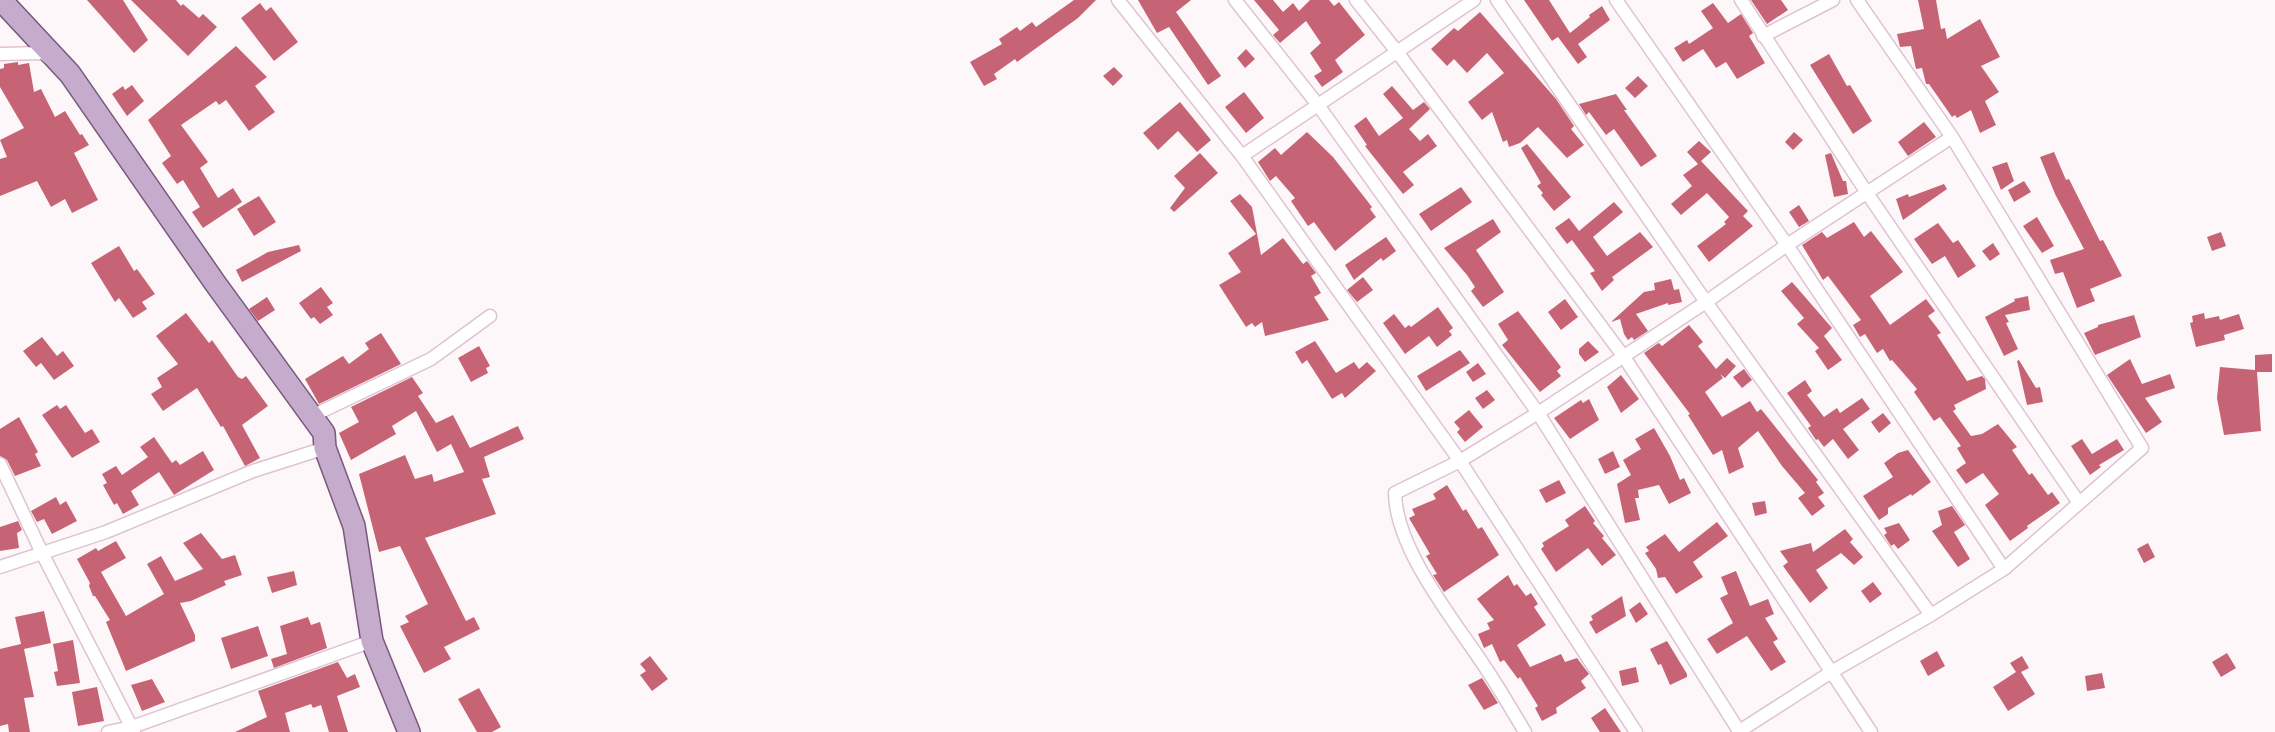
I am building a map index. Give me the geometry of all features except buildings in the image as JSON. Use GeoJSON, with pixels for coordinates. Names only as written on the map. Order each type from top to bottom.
{"type":"FeatureCollection","features":[{"type":"Feature","properties":{"kind":"main road"},"geometry":{"type":"LineString","coordinates":[[1,0],[70,74],[215,283],[324,433],[325,448],[354,526],[372,641],[409,732]]}},
{"type":"Feature","properties":{"kind":"street"},"geometry":{"type":"LineString","coordinates":[[1118,0],[1242,156],[1460,462],[1636,732]]}},
{"type":"Feature","properties":{"kind":"street"},"geometry":{"type":"LineString","coordinates":[[1235,0],[1318,105],[1538,413],[1739,732],[1833,671],[1931,615],[2004,569],[2142,448],[1952,137],[1857,0]]}},
{"type":"Feature","properties":{"kind":"street"},"geometry":{"type":"LineString","coordinates":[[1356,0],[1398,53],[1624,357],[1872,732]]}},
{"type":"Feature","properties":{"kind":"street"},"geometry":{"type":"LineString","coordinates":[[1242,156],[1398,53],[1474,0]]}},
{"type":"Feature","properties":{"kind":"street"},"geometry":{"type":"LineString","coordinates":[[1497,0],[1706,302],[1931,615]]}},
{"type":"Feature","properties":{"kind":"street"},"geometry":{"type":"LineString","coordinates":[[1616,0],[1787,245],[2004,569]]}},
{"type":"Feature","properties":{"kind":"street"},"geometry":{"type":"LineString","coordinates":[[1740,0],[1867,193],[2079,503]]}},
{"type":"Feature","properties":{"kind":"street"},"geometry":{"type":"LineString","coordinates":[[1764,36],[1833,0]]}},
{"type":"Feature","properties":{"kind":"street"},"geometry":{"type":"LineString","coordinates":[[0,54],[43,53],[70,74]]}},
{"type":"Feature","properties":{"kind":"street"},"geometry":{"type":"LineString","coordinates":[[1525,732],[1410,551],[1395,507],[1395,493],[1460,462],[1538,413],[1706,302],[1787,245],[1952,137]]}},
{"type":"Feature","properties":{"kind":"street"},"geometry":{"type":"LineString","coordinates":[[312,416],[431,358],[490,316]]}},
{"type":"Feature","properties":{"kind":"street"},"geometry":{"type":"LineString","coordinates":[[0,566],[106,532],[253,471],[325,448]]}},
{"type":"Feature","properties":{"kind":"street"},"geometry":{"type":"LineString","coordinates":[[0,464],[42,553],[133,729]]}},
{"type":"Feature","properties":{"kind":"street"},"geometry":{"type":"LineString","coordinates":[[108,732],[133,729],[372,641]]}}]}
